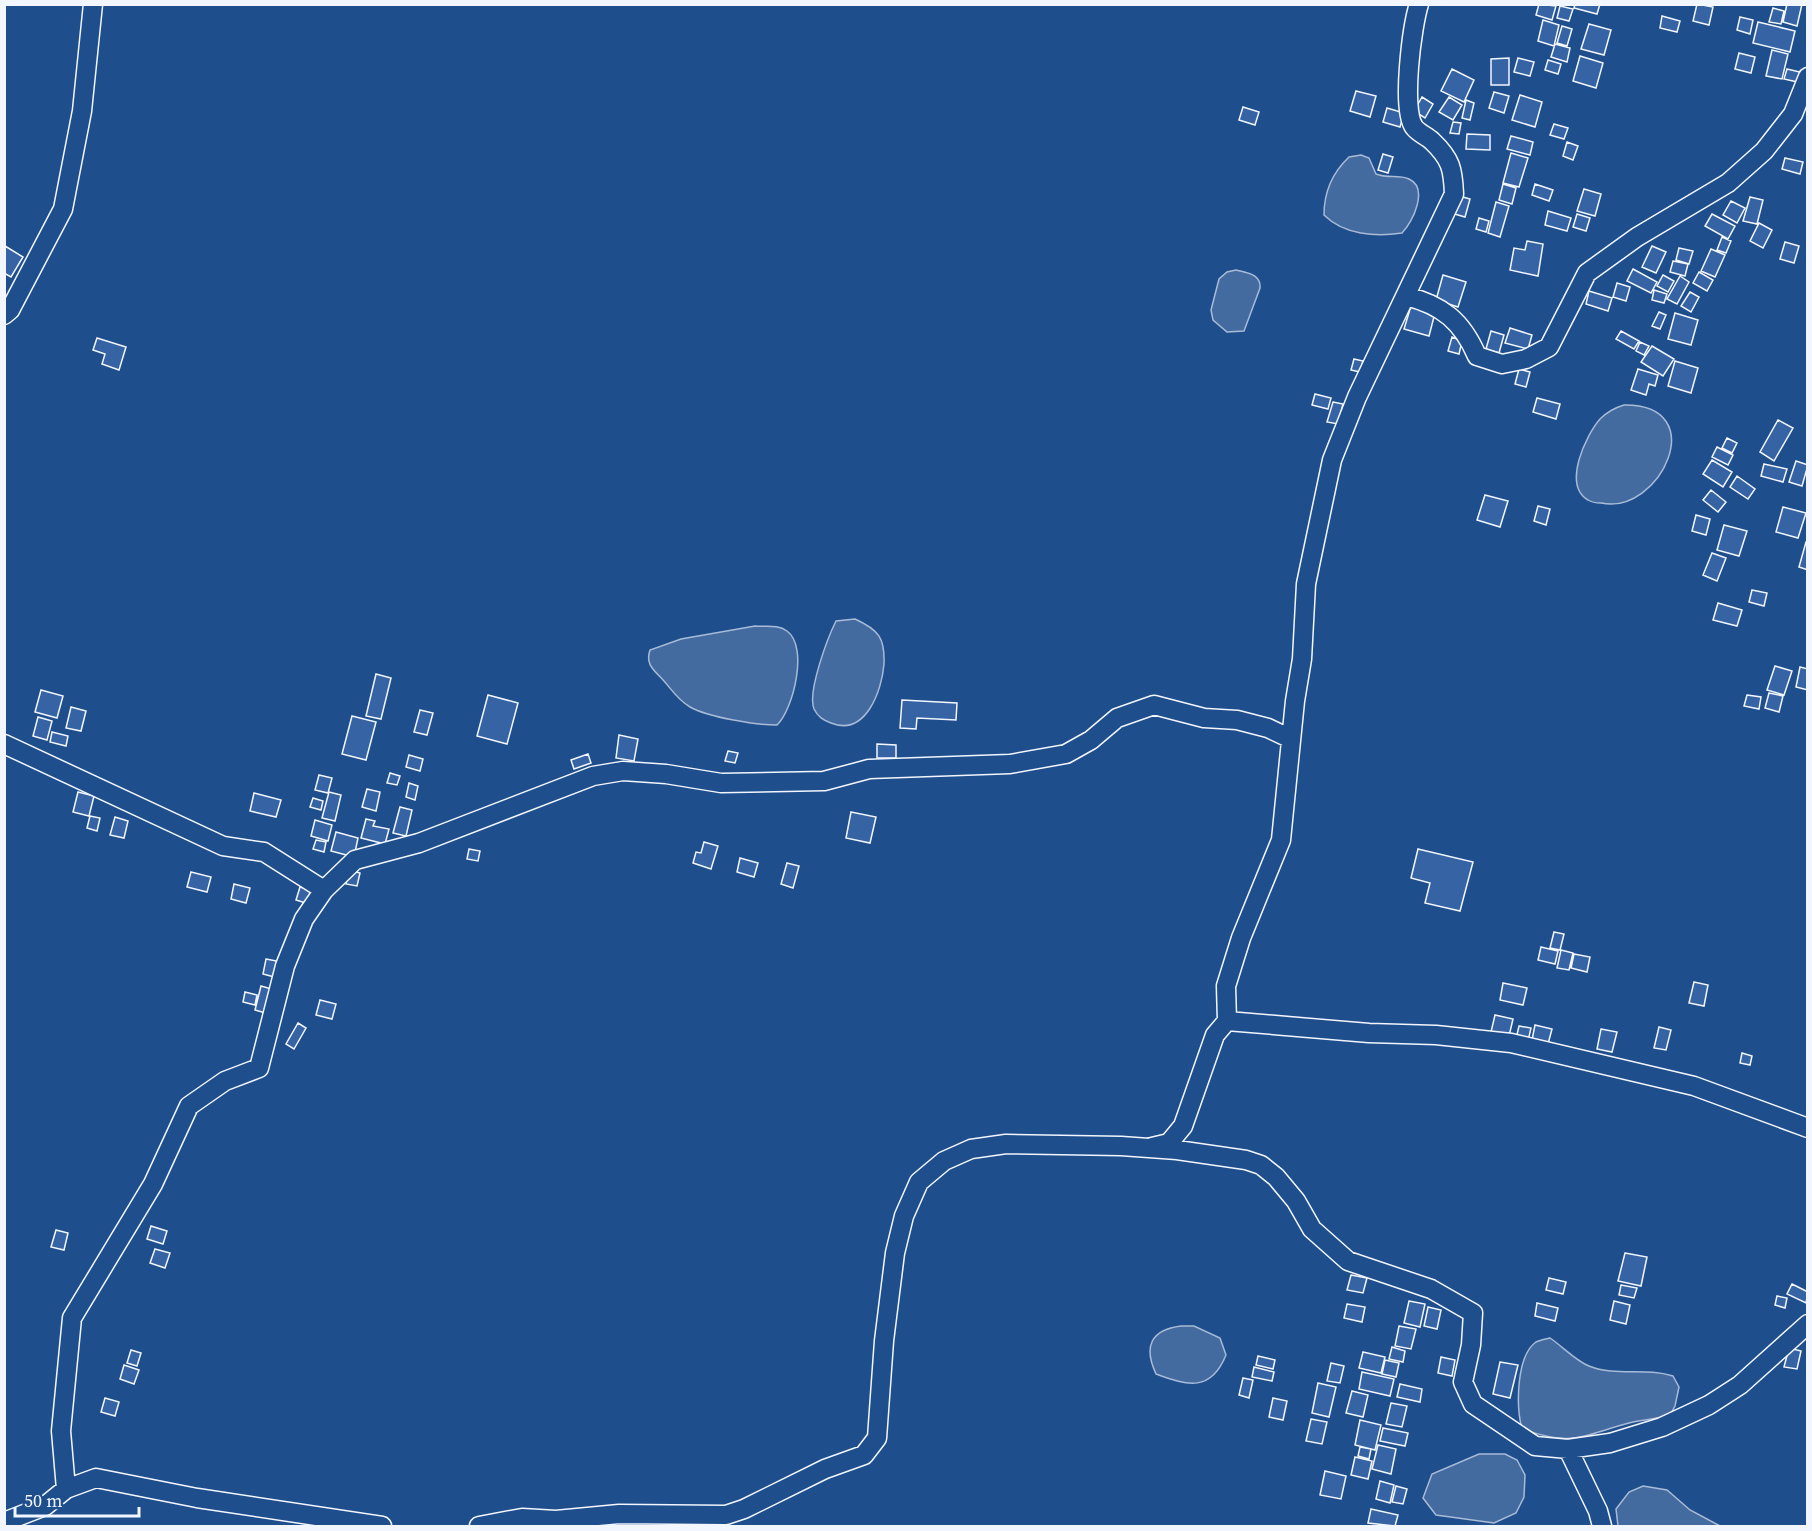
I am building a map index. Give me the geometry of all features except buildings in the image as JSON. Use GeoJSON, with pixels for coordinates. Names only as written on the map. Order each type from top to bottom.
{"type":"FeatureCollection","features":[{"type":"Feature","properties":{"kind":"street"},"geometry":{"type":"LineString","coordinates":[[4,315],[10,310],[63,209],[82,111],[93,4]]}},
{"type":"Feature","properties":{"kind":"street"},"geometry":{"type":"LineString","coordinates":[[1148,1148],[1169,1143],[1183,1126],[1215,1035],[1227,1021],[1226,986],[1241,938],[1281,840],[1302,659],[1306,584],[1332,460],[1357,397],[1454,194],[1452,167],[1432,141],[1414,127],[1409,111],[1412,24],[1419,4]]}},
{"type":"Feature","properties":{"kind":"street"},"geometry":{"type":"LineString","coordinates":[[1406,296],[1433,303],[1452,317],[1469,338],[1477,356],[1502,364],[1526,359],[1549,347],[1587,273],[1637,237],[1728,183],[1764,151],[1793,114],[1808,77]]}},
{"type":"Feature","properties":{"kind":"street"},"geometry":{"type":"LineString","coordinates":[[66,1489],[61,1431],[72,1318],[153,1184],[189,1106],[225,1081],[259,1068],[285,966],[304,919],[324,890],[355,860],[419,843],[494,812],[603,774],[623,771],[666,774],[722,783],[824,781],[869,769],[1010,764],[1066,754],[1091,740],[1117,718],[1154,705],[1204,718],[1237,720],[1268,728],[1291,739]]}},
{"type":"Feature","properties":{"kind":"street"},"geometry":{"type":"LineString","coordinates":[[4,744],[223,846],[264,852],[324,890]]}},
{"type":"Feature","properties":{"kind":"street"},"geometry":{"type":"LineString","coordinates":[[1227,1021],[1369,1033],[1436,1035],[1511,1043],[1694,1086],[1808,1128]]}},
{"type":"Feature","properties":{"kind":"street"},"geometry":{"type":"LineString","coordinates":[[479,1527],[522,1518],[556,1520],[619,1514],[726,1515],[744,1509],[825,1468],[864,1455],[878,1438],[884,1341],[895,1253],[904,1216],[919,1182],[945,1161],[971,1149],[983,1147],[1039,1144],[1148,1148],[1224,1156],[1261,1165],[1276,1176],[1296,1201],[1312,1229],[1348,1261],[1431,1289],[1473,1313],[1471,1345],[1463,1382],[1473,1404],[1535,1446],[1568,1449],[1610,1443],[1662,1427],[1709,1405],[1740,1385],[1808,1324]]}},
{"type":"Feature","properties":{"kind":"street"},"geometry":{"type":"LineString","coordinates":[[1568,1449],[1598,1511],[1602,1527]]}},
{"type":"Feature","properties":{"kind":"street"},"geometry":{"type":"LineString","coordinates":[[4,1522],[45,1506],[66,1489],[96,1478],[197,1498],[382,1527]]}},
{"type":"Feature","properties":{"kind":"water"},"geometry":{"type":"Polygon","coordinates":[[[1361,155],[1369,158],[1376,174],[1405,178],[1415,183],[1418,190],[1417,205],[1411,221],[1402,233],[1382,235],[1351,231],[1332,222],[1324,215],[1327,190],[1338,169],[1349,157],[1361,155]]]}},
{"type":"Feature","properties":{"kind":"water"},"geometry":{"type":"Polygon","coordinates":[[[1236,270],[1256,277],[1260,288],[1244,331],[1227,332],[1213,320],[1211,310],[1219,279],[1227,272],[1236,270]]]}},
{"type":"Feature","properties":{"kind":"water"},"geometry":{"type":"Polygon","coordinates":[[[1624,405],[1651,409],[1666,422],[1671,439],[1668,458],[1658,477],[1642,493],[1623,502],[1600,503],[1588,500],[1580,493],[1577,483],[1579,460],[1583,448],[1600,419],[1611,410],[1624,405]]]}},
{"type":"Feature","properties":{"kind":"water"},"geometry":{"type":"Polygon","coordinates":[[[855,619],[875,631],[882,641],[883,675],[876,698],[863,717],[843,726],[828,722],[817,714],[814,709],[813,690],[824,651],[836,621],[855,619]]]}},
{"type":"Feature","properties":{"kind":"water"},"geometry":{"type":"Polygon","coordinates":[[[755,626],[776,627],[787,631],[794,639],[797,650],[798,664],[793,693],[777,725],[732,720],[698,711],[682,701],[650,664],[650,650],[681,639],[755,626]]]}},
{"type":"Feature","properties":{"kind":"water"},"geometry":{"type":"Polygon","coordinates":[[[1181,1326],[1194,1326],[1220,1338],[1226,1355],[1220,1367],[1206,1380],[1188,1383],[1156,1374],[1150,1355],[1152,1341],[1163,1331],[1181,1326]]]}},
{"type":"Feature","properties":{"kind":"water"},"geometry":{"type":"Polygon","coordinates":[[[1550,1338],[1589,1366],[1610,1371],[1652,1372],[1673,1376],[1679,1387],[1675,1406],[1670,1415],[1629,1423],[1577,1438],[1554,1437],[1522,1429],[1519,1408],[1521,1370],[1529,1349],[1536,1342],[1550,1338]]]}},
{"type":"Feature","properties":{"kind":"water"},"geometry":{"type":"Polygon","coordinates":[[[1479,1454],[1505,1454],[1517,1460],[1525,1475],[1524,1497],[1516,1513],[1494,1523],[1436,1515],[1423,1498],[1432,1474],[1479,1454]]]}},
{"type":"Feature","properties":{"kind":"water"},"geometry":{"type":"Polygon","coordinates":[[[1643,1486],[1667,1490],[1690,1510],[1720,1526],[1618,1526],[1616,1509],[1629,1492],[1643,1486]]]}}]}
